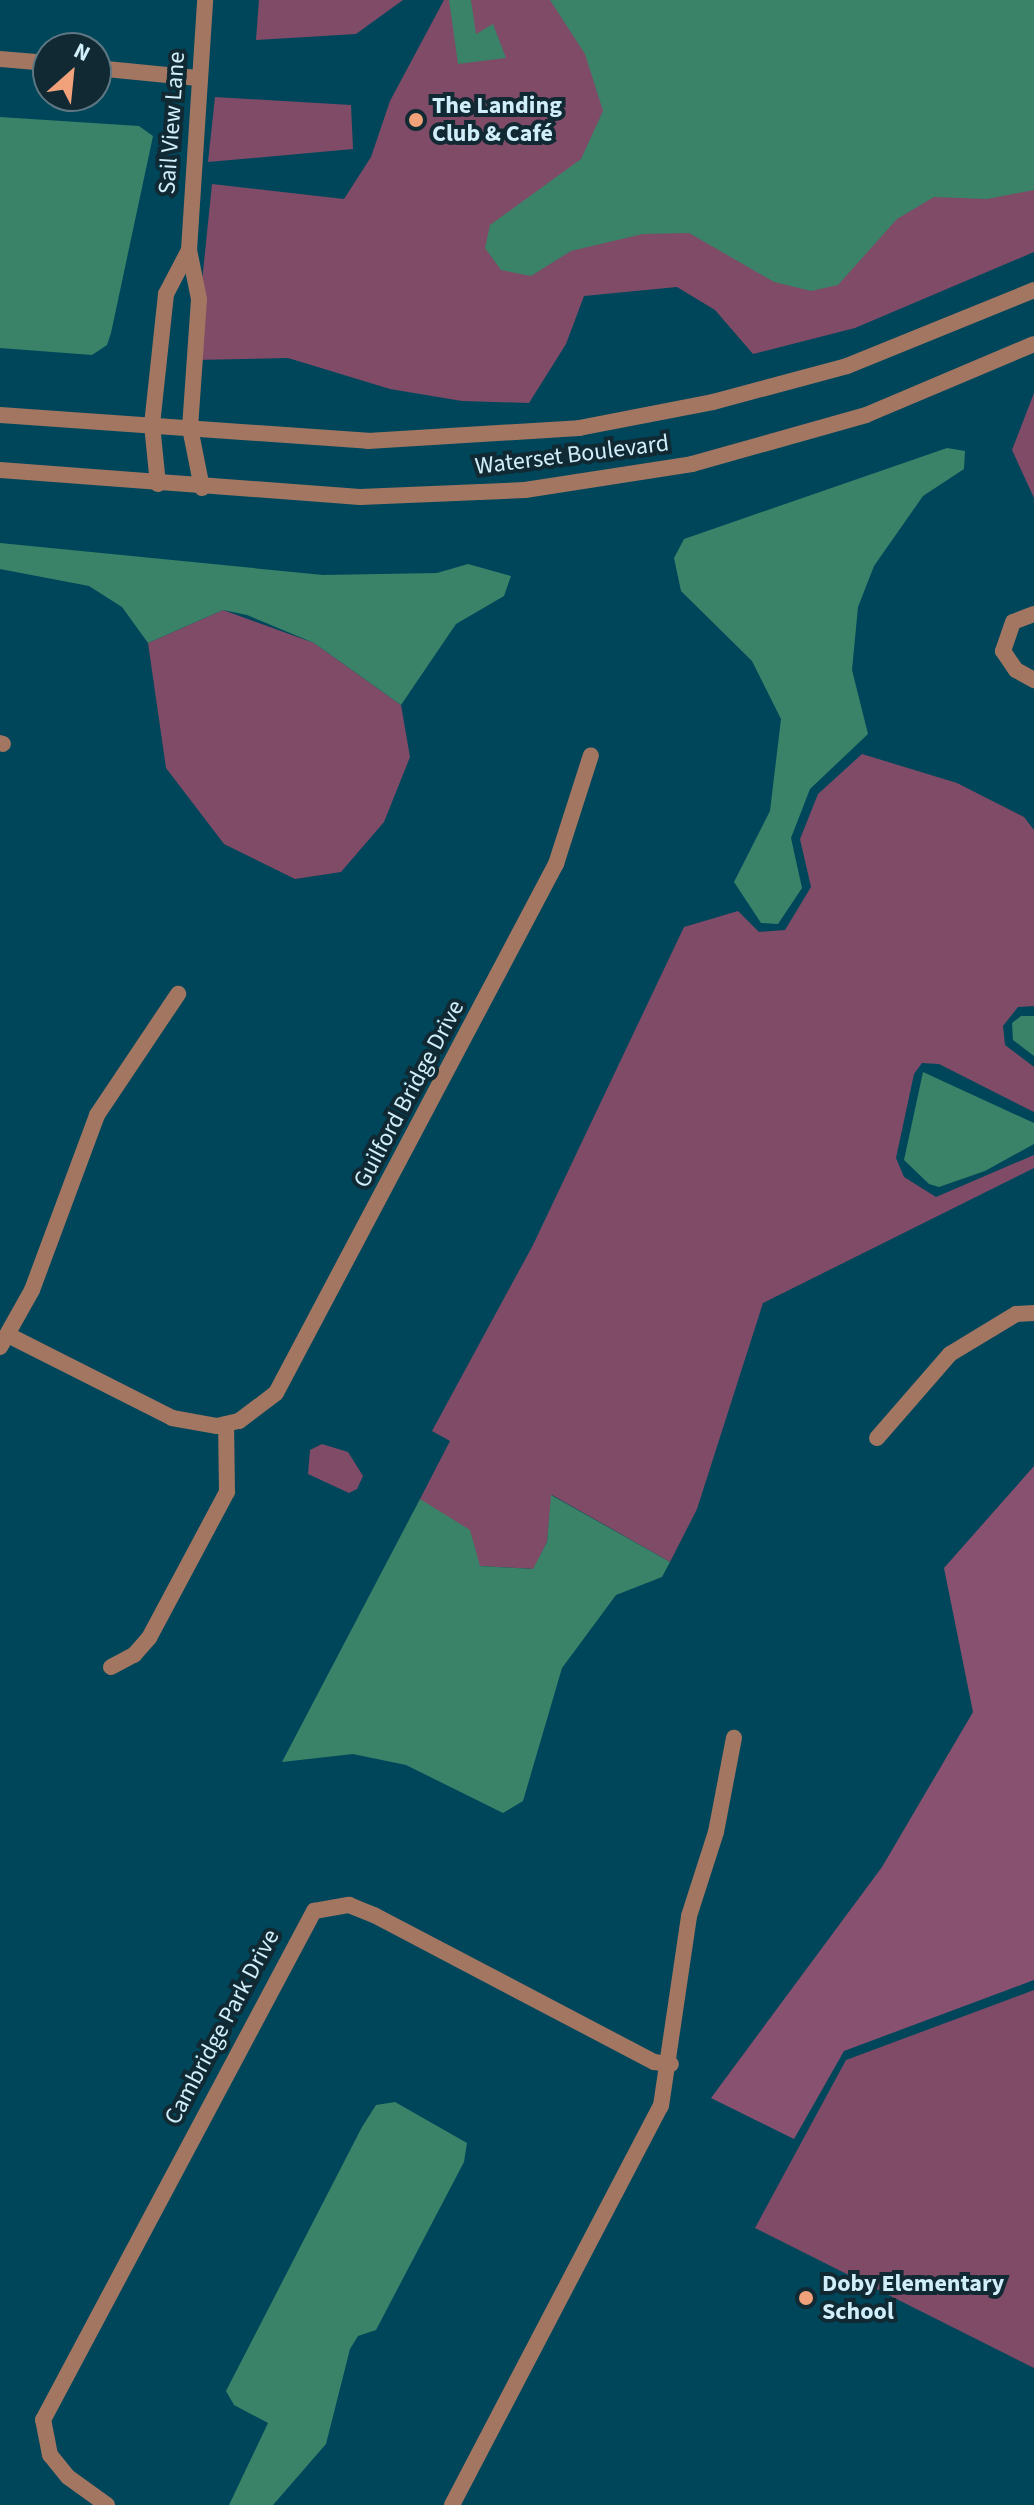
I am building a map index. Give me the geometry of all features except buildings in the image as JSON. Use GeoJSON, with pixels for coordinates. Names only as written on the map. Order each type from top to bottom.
{"type":"FeatureCollection","features":[{"type":"Feature","properties":{"kind":"street","name":"Sail View Lane"},"geometry":{"type":"LineString","coordinates":[[202,488],[190,428],[199,299],[189,250],[205,0]]}},
{"type":"Feature","properties":{"kind":"street"},"geometry":{"type":"LineString","coordinates":[[0,59],[32,62]]}},
{"type":"Feature","properties":{"kind":"street"},"geometry":{"type":"LineString","coordinates":[[112,70],[198,78]]}},
{"type":"Feature","properties":{"kind":"street","name":"Sail View Lane"},"geometry":{"type":"LineString","coordinates":[[158,484],[152,425],[166,294],[189,250]]}},
{"type":"Feature","properties":{"kind":"street","name":"Waterset Boulevard"},"geometry":{"type":"LineString","coordinates":[[0,415],[368,441],[579,428],[713,402],[847,366],[1034,290]]}},
{"type":"Feature","properties":{"kind":"street","name":"Waterset Boulevard"},"geometry":{"type":"LineString","coordinates":[[0,470],[202,488],[360,497],[525,490],[692,464],[866,415],[1034,344]]}},
{"type":"Feature","properties":{"kind":"street"},"geometry":{"type":"LineString","coordinates":[[1034,614],[1013,622],[1003,651],[1016,670],[1034,680]]}},
{"type":"Feature","properties":{"kind":"street","name":"Guilford Bridge Drive"},"geometry":{"type":"LineString","coordinates":[[226,1424],[269,1400],[299,1354],[556,864],[591,755]]}},
{"type":"Feature","properties":{"kind":"street"},"geometry":{"type":"LineString","coordinates":[[111,1667],[134,1655],[149,1638],[227,1492],[226,1424],[172,1418],[4,1341],[38,1277],[97,1115],[178,994]]}},
{"type":"Feature","properties":{"kind":"street"},"geometry":{"type":"LineString","coordinates":[[877,1438],[950,1354],[1016,1314],[1034,1313]]}},
{"type":"Feature","properties":{"kind":"street"},"geometry":{"type":"LineString","coordinates":[[452,2505],[661,2106],[671,2064],[689,1916],[716,1832],[734,1738]]}},
{"type":"Feature","properties":{"kind":"street","name":"Cambridge Park Drive"},"geometry":{"type":"LineString","coordinates":[[107,2505],[68,2477],[50,2455],[43,2420],[314,1911],[349,1905],[374,1915],[654,2062],[671,2064]]}},
{"type":"Feature","properties":{"kind":"shaded area"},"geometry":{"type":"Polygon","coordinates":[[[259,0],[403,0],[356,34],[256,40],[259,0]]]}},
{"type":"Feature","properties":{"kind":"shaded area"},"geometry":{"type":"Polygon","coordinates":[[[444,0],[1034,0],[1034,252],[855,328],[753,354],[715,310],[677,287],[584,296],[566,344],[529,403],[462,401],[390,389],[288,358],[194,360],[212,184],[344,199],[371,157],[390,101],[444,0]]]}},
{"type":"Feature","properties":{"kind":"shaded area"},"geometry":{"type":"Polygon","coordinates":[[[449,0],[471,0],[476,34],[493,24],[506,58],[458,64],[449,0]]]}},
{"type":"Feature","properties":{"kind":"shaded area"},"geometry":{"type":"Polygon","coordinates":[[[550,0],[1034,0],[1034,190],[987,199],[934,197],[897,219],[838,285],[811,291],[774,282],[689,233],[643,234],[571,251],[531,276],[501,270],[485,248],[490,225],[581,159],[603,111],[585,54],[550,0]]]}},
{"type":"Feature","properties":{"kind":"shaded area"},"geometry":{"type":"Polygon","coordinates":[[[215,97],[351,105],[353,149],[208,162],[215,97]]]}},
{"type":"Feature","properties":{"kind":"shaded area"},"geometry":{"type":"Polygon","coordinates":[[[0,117],[139,126],[153,136],[111,333],[107,345],[92,355],[0,348],[0,117]]]}},
{"type":"Feature","properties":{"kind":"shaded area"},"geometry":{"type":"Polygon","coordinates":[[[1034,393],[1034,498],[1012,450],[1034,393]]]}},
{"type":"Feature","properties":{"kind":"shaded area"},"geometry":{"type":"Polygon","coordinates":[[[947,448],[965,451],[964,469],[923,496],[874,566],[858,607],[852,670],[868,734],[810,789],[791,838],[802,888],[778,924],[761,923],[734,882],[770,811],[781,719],[752,661],[681,591],[674,558],[684,539],[947,448]]]}},
{"type":"Feature","properties":{"kind":"shaded area"},"geometry":{"type":"Polygon","coordinates":[[[0,543],[323,575],[437,573],[468,564],[511,576],[504,596],[456,624],[401,705],[314,643],[247,615],[223,610],[148,643],[122,607],[89,586],[0,569],[0,543]]]}},
{"type":"Feature","properties":{"kind":"shaded area"},"geometry":{"type":"Polygon","coordinates":[[[223,610],[314,643],[401,705],[410,757],[384,822],[341,872],[295,879],[224,844],[166,768],[148,643],[223,610]]]}},
{"type":"Feature","properties":{"kind":"shaded area"},"geometry":{"type":"Polygon","coordinates":[[[862,754],[957,783],[1024,817],[1034,830],[1034,1006],[1018,1007],[1003,1026],[1005,1045],[1034,1067],[1034,1112],[939,1064],[922,1063],[914,1074],[896,1158],[904,1177],[936,1197],[1034,1155],[1034,1168],[763,1303],[697,1509],[670,1562],[552,1495],[547,1542],[534,1569],[479,1566],[420,1499],[450,1441],[432,1431],[533,1245],[684,927],[738,911],[759,932],[785,930],[811,887],[800,839],[818,794],[862,754]]]}},
{"type":"Feature","properties":{"kind":"shaded area"},"geometry":{"type":"Polygon","coordinates":[[[1021,1016],[1034,1016],[1034,1056],[1013,1040],[1012,1023],[1021,1016]]]}},
{"type":"Feature","properties":{"kind":"shaded area"},"geometry":{"type":"Polygon","coordinates":[[[923,1072],[1034,1123],[1034,1144],[985,1171],[939,1187],[929,1184],[904,1160],[923,1072]]]}},
{"type":"Feature","properties":{"kind":"shaded area"},"geometry":{"type":"Polygon","coordinates":[[[322,1444],[348,1452],[363,1476],[357,1489],[349,1493],[308,1474],[310,1450],[322,1444]]]}},
{"type":"Feature","properties":{"kind":"shaded area"},"geometry":{"type":"Polygon","coordinates":[[[1034,1466],[1034,1980],[844,2051],[794,2139],[711,2098],[882,1867],[973,1712],[944,1568],[1034,1466]]]}},
{"type":"Feature","properties":{"kind":"shaded area"},"geometry":{"type":"Polygon","coordinates":[[[551,1495],[670,1562],[662,1577],[616,1595],[562,1668],[523,1801],[503,1813],[406,1765],[353,1754],[282,1762],[420,1499],[470,1530],[480,1566],[533,1569],[547,1542],[551,1495]]]}},
{"type":"Feature","properties":{"kind":"shaded area"},"geometry":{"type":"Polygon","coordinates":[[[1034,1990],[1034,2368],[755,2228],[846,2060],[1034,1990]]]}},
{"type":"Feature","properties":{"kind":"shaded area"},"geometry":{"type":"Polygon","coordinates":[[[395,2102],[467,2143],[464,2162],[376,2330],[358,2336],[350,2349],[326,2444],[273,2505],[229,2505],[268,2423],[234,2405],[226,2391],[362,2127],[376,2105],[395,2102]]]}},
{"type":"Feature","properties":{"kind":"place","name":"The Landing Club & Café"},"geometry":{"type":"Point","coordinates":[416,120]}},
{"type":"Feature","properties":{"kind":"place","name":"Doby Elementary School"},"geometry":{"type":"Point","coordinates":[806,2298]}}]}
